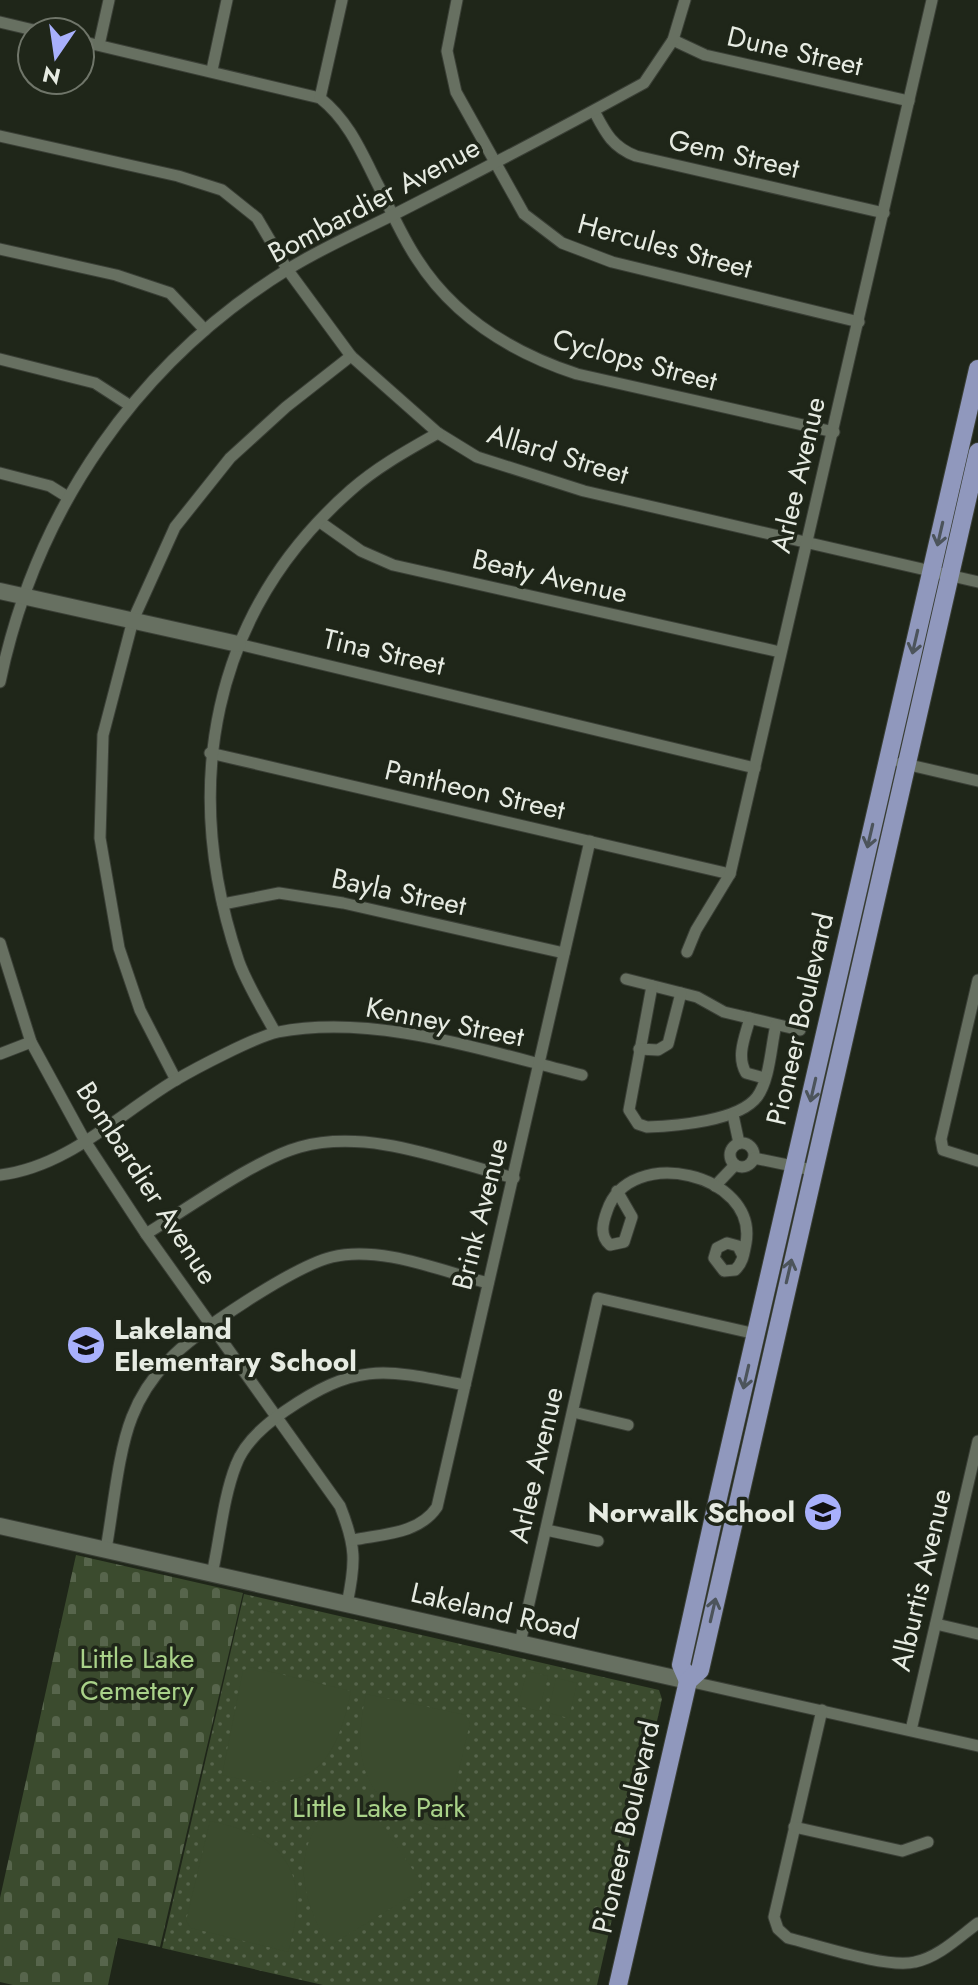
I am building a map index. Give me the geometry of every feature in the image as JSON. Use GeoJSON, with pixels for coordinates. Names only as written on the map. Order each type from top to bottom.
{"type":"FeatureCollection","features":[{"type":"Feature","properties":{"kind":"main road","name":"Pioneer Boulevard"},"geometry":{"type":"LineString","coordinates":[[618,1985],[688,1681],[700,1670],[804,1168],[940,574],[978,369]]}},
{"type":"Feature","properties":{"kind":"main road","name":"Pioneer Boulevard"},"geometry":{"type":"LineString","coordinates":[[940,574],[978,452]]}},
{"type":"Feature","properties":{"kind":"main road","name":"Pioneer Boulevard"},"geometry":{"type":"LineString","coordinates":[[688,1681],[681,1665],[756,1334],[804,1168]]}},
{"type":"Feature","properties":{"kind":"street"},"geometry":{"type":"LineString","coordinates":[[99,45],[109,0]]}},
{"type":"Feature","properties":{"kind":"street"},"geometry":{"type":"LineString","coordinates":[[212,70],[227,0]]}},
{"type":"Feature","properties":{"kind":"street"},"geometry":{"type":"LineString","coordinates":[[320,98],[342,0]]}},
{"type":"Feature","properties":{"kind":"street","name":"Hercules Street"},"geometry":{"type":"LineString","coordinates":[[457,0],[447,51],[456,92],[524,214],[562,243],[612,262],[859,322]]}},
{"type":"Feature","properties":{"kind":"street","name":"Bombardier Avenue"},"geometry":{"type":"LineString","coordinates":[[0,682],[12,626],[23,595],[66,496],[129,405],[164,365],[287,269],[644,83],[673,40],[685,0]]}},
{"type":"Feature","properties":{"kind":"street","name":"Arlee Avenue"},"geometry":{"type":"LineString","coordinates":[[687,952],[696,930],[730,874],[932,0]]}},
{"type":"Feature","properties":{"kind":"street","name":"Dune Street"},"geometry":{"type":"LineString","coordinates":[[673,40],[705,55],[909,101]]}},
{"type":"Feature","properties":{"kind":"street","name":"Cyclops Street"},"geometry":{"type":"LineString","coordinates":[[96,44],[320,98],[348,125],[417,259],[454,305],[496,338],[545,364],[577,374],[834,432]]}},
{"type":"Feature","properties":{"kind":"street","name":"Gem Street"},"geometry":{"type":"LineString","coordinates":[[594,111],[608,138],[620,150],[636,156],[884,213]]}},
{"type":"Feature","properties":{"kind":"street","name":"Allard Street"},"geometry":{"type":"LineString","coordinates":[[0,136],[178,176],[222,190],[257,218],[287,269],[351,356],[438,433],[477,457],[527,475],[978,582]]}},
{"type":"Feature","properties":{"kind":"street"},"geometry":{"type":"LineString","coordinates":[[0,249],[116,275],[170,293],[205,330]]}},
{"type":"Feature","properties":{"kind":"street"},"geometry":{"type":"LineString","coordinates":[[176,1080],[140,1010],[119,948],[100,838],[103,735],[133,620],[175,527],[230,458],[286,407],[351,356]]}},
{"type":"Feature","properties":{"kind":"street"},"geometry":{"type":"LineString","coordinates":[[0,359],[95,383],[129,405]]}},
{"type":"Feature","properties":{"kind":"street"},"geometry":{"type":"LineString","coordinates":[[275,1032],[240,965],[210,840],[210,753],[238,644],[279,570],[320,522],[352,489],[438,433]]}},
{"type":"Feature","properties":{"kind":"street"},"geometry":{"type":"LineString","coordinates":[[0,473],[50,486],[66,496]]}},
{"type":"Feature","properties":{"kind":"street","name":"Beaty Avenue"},"geometry":{"type":"LineString","coordinates":[[320,522],[361,551],[393,565],[780,652]]}},
{"type":"Feature","properties":{"kind":"street","name":"Tina Street"},"geometry":{"type":"LineString","coordinates":[[0,591],[238,644],[755,768]]}},
{"type":"Feature","properties":{"kind":"street","name":"Pantheon Street"},"geometry":{"type":"LineString","coordinates":[[210,753],[730,874]]}},
{"type":"Feature","properties":{"kind":"street"},"geometry":{"type":"LineString","coordinates":[[897,762],[978,781]]}},
{"type":"Feature","properties":{"kind":"street","name":"Brink Avenue"},"geometry":{"type":"LineString","coordinates":[[353,1540],[416,1527],[428,1521],[437,1507],[590,841]]}},
{"type":"Feature","properties":{"kind":"street","name":"Bayla Street"},"geometry":{"type":"LineString","coordinates":[[223,904],[279,893],[343,903],[564,953]]}},
{"type":"Feature","properties":{"kind":"street","name":"Bombardier Avenue"},"geometry":{"type":"LineString","coordinates":[[0,943],[31,1042],[85,1141],[146,1234],[340,1506],[353,1540],[355,1564],[347,1604]]}},
{"type":"Feature","properties":{"kind":"street"},"geometry":{"type":"LineString","coordinates":[[626,979],[681,993],[750,1018],[800,1030]]}},
{"type":"Feature","properties":{"kind":"street"},"geometry":{"type":"LineString","coordinates":[[978,980],[941,1139],[943,1150],[978,1161]]}},
{"type":"Feature","properties":{"kind":"street"},"geometry":{"type":"LineString","coordinates":[[652,986],[629,1110],[638,1124],[657,1127],[733,1115],[760,1094],[776,1025]]}},
{"type":"Feature","properties":{"kind":"street"},"geometry":{"type":"LineString","coordinates":[[639,1049],[658,1050],[668,1044],[681,993]]}},
{"type":"Feature","properties":{"kind":"street"},"geometry":{"type":"LineString","coordinates":[[750,1018],[740,1058],[746,1073],[764,1078]]}},
{"type":"Feature","properties":{"kind":"street","name":"Kenney Street"},"geometry":{"type":"LineString","coordinates":[[0,1175],[32,1170],[85,1141],[176,1080],[275,1032],[327,1026],[384,1029],[582,1075]]}},
{"type":"Feature","properties":{"kind":"street"},"geometry":{"type":"LineString","coordinates":[[0,1054],[31,1042]]}},
{"type":"Feature","properties":{"kind":"street"},"geometry":{"type":"LineString","coordinates":[[733,1115],[739,1143]]}},
{"type":"Feature","properties":{"kind":"street"},"geometry":{"type":"LineString","coordinates":[[146,1234],[274,1157],[322,1142],[369,1143],[514,1178]]}},
{"type":"Feature","properties":{"kind":"street"},"geometry":{"type":"LineString","coordinates":[[715,1186],[735,1165],[750,1164],[754,1158],[753,1149],[747,1143],[731,1148],[730,1157],[735,1165]]}},
{"type":"Feature","properties":{"kind":"street"},"geometry":{"type":"LineString","coordinates":[[754,1158],[804,1168]]}},
{"type":"Feature","properties":{"kind":"street"},"geometry":{"type":"LineString","coordinates":[[617,1191],[629,1180],[660,1173],[697,1179],[715,1186],[733,1200],[744,1217],[747,1235],[743,1256]]}},
{"type":"Feature","properties":{"kind":"street"},"geometry":{"type":"LineString","coordinates":[[106,1549],[131,1420],[141,1399],[169,1359],[212,1327],[287,1275],[333,1257],[380,1256],[488,1283]]}},
{"type":"Feature","properties":{"kind":"street","name":"Arlee Avenue"},"geometry":{"type":"LineString","coordinates":[[520,1643],[598,1298],[756,1334]]}},
{"type":"Feature","properties":{"kind":"street"},"geometry":{"type":"LineString","coordinates":[[212,1574],[236,1464],[252,1440],[278,1416],[324,1385],[364,1373],[401,1372],[465,1385]]}},
{"type":"Feature","properties":{"kind":"street"},"geometry":{"type":"LineString","coordinates":[[573,1412],[628,1425]]}},
{"type":"Feature","properties":{"kind":"street","name":"Alburtis Avenue"},"geometry":{"type":"LineString","coordinates":[[911,1730],[978,1441]]}},
{"type":"Feature","properties":{"kind":"street","name":"Lakeland Road"},"geometry":{"type":"LineString","coordinates":[[0,1526],[978,1746]]}},
{"type":"Feature","properties":{"kind":"street"},"geometry":{"type":"LineString","coordinates":[[546,1530],[598,1541]]}},
{"type":"Feature","properties":{"kind":"street"},"geometry":{"type":"LineString","coordinates":[[936,1624],[978,1634]]}},
{"type":"Feature","properties":{"kind":"street"},"geometry":{"type":"LineString","coordinates":[[822,1710],[774,1917],[778,1929],[788,1938],[894,1963],[914,1963],[935,1955],[978,1923]]}},
{"type":"Feature","properties":{"kind":"street"},"geometry":{"type":"LineString","coordinates":[[794,1827],[902,1851],[928,1842]]}},
{"type":"Feature","properties":{"kind":"green space","name":"Little Lake Cemetery"},"geometry":{"type":"Polygon","coordinates":[[[76,1555],[243,1593],[160,1947],[118,1938],[108,1985],[13,1985],[0,1982],[0,1898],[76,1555]]]}},
{"type":"Feature","properties":{"kind":"green space","name":"Little Lake Park"},"geometry":{"type":"Polygon","coordinates":[[[244,1594],[659,1690],[662,1699],[597,1985],[323,1985],[162,1948],[244,1594]]]}},
{"type":"Feature","properties":{"kind":"green space"},"geometry":{"type":"Polygon","coordinates":[[[251,1667],[351,1691],[335,1742],[325,1759],[311,1772],[295,1779],[275,1782],[222,1775],[243,1671],[251,1667]]]}},
{"type":"Feature","properties":{"kind":"green space"},"geometry":{"type":"Polygon","coordinates":[[[527,1671],[548,1676],[539,1711],[518,1706],[527,1671]]]}},
{"type":"Feature","properties":{"kind":"green space"},"geometry":{"type":"Polygon","coordinates":[[[556,1678],[577,1683],[569,1718],[548,1713],[556,1678]]]}},
{"type":"Feature","properties":{"kind":"green space"},"geometry":{"type":"Polygon","coordinates":[[[366,1694],[466,1715],[470,1723],[445,1829],[398,1811],[382,1798],[370,1782],[363,1764],[361,1744],[366,1694]]]}},
{"type":"Feature","properties":{"kind":"green space"},"geometry":{"type":"Polygon","coordinates":[[[355,1786],[422,1883],[421,1890],[329,1946],[308,1900],[304,1859],[319,1822],[355,1786]]]}},
{"type":"Feature","properties":{"kind":"green space"},"geometry":{"type":"Polygon","coordinates":[[[210,1821],[259,1837],[275,1849],[287,1864],[297,1901],[288,1952],[191,1928],[186,1921],[210,1821]]]}},
{"type":"Feature","properties":{"kind":"place","name":"Lakeland Elementary School"},"geometry":{"type":"Point","coordinates":[86,1345]}},
{"type":"Feature","properties":{"kind":"place","name":"Norwalk School"},"geometry":{"type":"Point","coordinates":[823,1512]}}]}
